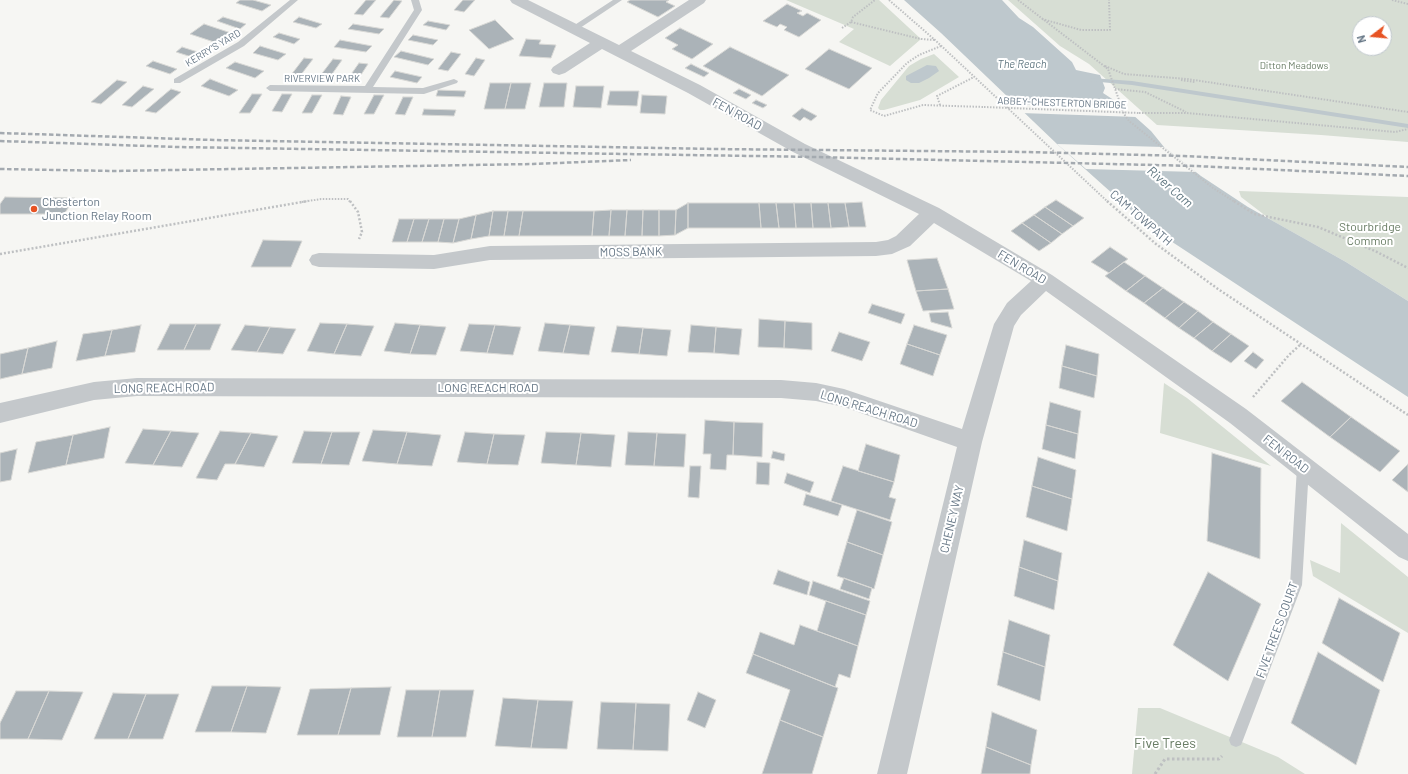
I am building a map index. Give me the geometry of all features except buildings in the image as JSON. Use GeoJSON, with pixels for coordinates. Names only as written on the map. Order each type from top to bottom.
{"type":"FeatureCollection","features":[{"type":"Feature","properties":{"kind":"street","name":"FEN ROAD"},"geometry":{"type":"LineString","coordinates":[[517,0],[694,89],[799,148],[932,213],[1045,280],[1238,416],[1408,549]]}},
{"type":"Feature","properties":{"kind":"street"},"geometry":{"type":"LineString","coordinates":[[620,51],[699,0]]}},
{"type":"Feature","properties":{"kind":"street"},"geometry":{"type":"LineString","coordinates":[[559,70],[601,42]]}},
{"type":"Feature","properties":{"kind":"street","name":"MOSS BANK"},"geometry":{"type":"LineString","coordinates":[[318,260],[434,262],[490,253],[876,249],[892,247],[903,241],[932,213]]}},
{"type":"Feature","properties":{"kind":"street","name":"CHENEY WAY"},"geometry":{"type":"LineString","coordinates":[[892,774],[970,442],[1004,324],[1014,309],[1045,280]]}},
{"type":"Feature","properties":{"kind":"street","name":"LONG REACH ROAD"},"geometry":{"type":"LineString","coordinates":[[0,413],[94,391],[137,387],[781,389],[816,392],[844,398],[970,442]]}},
{"type":"Feature","properties":{"kind":"lane","name":"KERRY'S YARD"},"geometry":{"type":"LineString","coordinates":[[177,81],[241,44],[294,0]]}},
{"type":"Feature","properties":{"kind":"lane","name":"RIVERVIEW PARK"},"geometry":{"type":"LineString","coordinates":[[270,88],[367,89],[418,10],[415,0]]}},
{"type":"Feature","properties":{"kind":"lane"},"geometry":{"type":"LineString","coordinates":[[574,28],[618,0]]}},
{"type":"Feature","properties":{"kind":"lane"},"geometry":{"type":"LineString","coordinates":[[367,89],[424,92],[454,81]]}},
{"type":"Feature","properties":{"kind":"lane","name":"FIVE TREES COURT"},"geometry":{"type":"LineString","coordinates":[[1236,740],[1296,585],[1302,467]]}},
{"type":"Feature","properties":{"kind":"path"},"geometry":{"type":"LineString","coordinates":[[842,28],[851,22],[853,17],[875,0]]}},
{"type":"Feature","properties":{"kind":"path","name":"CAM TOWPATH"},"geometry":{"type":"LineString","coordinates":[[889,0],[935,40],[1123,216],[1156,244],[1218,289],[1408,414]]}},
{"type":"Feature","properties":{"kind":"path"},"geometry":{"type":"LineString","coordinates":[[1018,0],[1108,69],[1111,73],[1110,76],[1124,114],[1129,121],[1213,188],[1254,214],[1318,228],[1375,251],[1408,268]]}},
{"type":"Feature","properties":{"kind":"path"},"geometry":{"type":"LineString","coordinates":[[1041,19],[1081,30],[1110,30],[1109,0]]}},
{"type":"Feature","properties":{"kind":"path"},"geometry":{"type":"LineString","coordinates":[[1392,0],[1408,4]]}},
{"type":"Feature","properties":{"kind":"path"},"geometry":{"type":"LineString","coordinates":[[851,22],[921,39],[935,40]]}},
{"type":"Feature","properties":{"kind":"path","name":"ABBEY-CHESTERTON BRIDGE"},"geometry":{"type":"LineString","coordinates":[[941,46],[919,55],[907,63],[878,93],[870,110],[884,116],[923,105],[1139,113],[1187,113],[1395,132],[1408,129]]}},
{"type":"Feature","properties":{"kind":"path"},"geometry":{"type":"LineString","coordinates":[[1101,65],[1124,74],[1204,82],[1408,112]]}},
{"type":"Feature","properties":{"kind":"path"},"geometry":{"type":"LineString","coordinates":[[940,105],[937,96],[974,76]]}},
{"type":"Feature","properties":{"kind":"path"},"geometry":{"type":"LineString","coordinates":[[1115,89],[1145,92],[1178,106],[1187,113]]}},
{"type":"Feature","properties":{"kind":"path"},"geometry":{"type":"LineString","coordinates":[[0,254],[94,236],[321,199],[348,199],[358,212],[362,232],[352,261]]}},
{"type":"Feature","properties":{"kind":"path"},"geometry":{"type":"LineString","coordinates":[[1238,416],[1289,355],[1301,344]]}},
{"type":"Feature","properties":{"kind":"path"},"geometry":{"type":"LineString","coordinates":[[1155,774],[1165,759],[1219,758],[1234,747],[1236,740]]}},
{"type":"Feature","properties":{"kind":"green space"},"geometry":{"type":"Polygon","coordinates":[[[786,0],[879,0],[921,39],[890,66],[839,42],[854,29],[786,0]]]}},
{"type":"Feature","properties":{"kind":"green space","name":"Ditton Meadows"},"geometry":{"type":"Polygon","coordinates":[[[1008,0],[1408,0],[1408,142],[1157,125],[1089,64],[1060,46],[1008,0]]]}},
{"type":"Feature","properties":{"kind":"green space"},"geometry":{"type":"Polygon","coordinates":[[[934,54],[959,77],[920,100],[884,110],[880,110],[878,108],[881,100],[909,66],[934,54]]]}},
{"type":"Feature","properties":{"kind":"green space","name":"Stourbridge Common"},"geometry":{"type":"Polygon","coordinates":[[[1239,191],[1408,197],[1408,301],[1346,262],[1271,220],[1241,197],[1239,191]]]}},
{"type":"Feature","properties":{"kind":"green space"},"geometry":{"type":"Polygon","coordinates":[[[1164,383],[1187,398],[1271,466],[1160,433],[1164,383]]]}},
{"type":"Feature","properties":{"kind":"green space"},"geometry":{"type":"Polygon","coordinates":[[[1341,523],[1408,577],[1408,633],[1313,576],[1310,560],[1340,573],[1341,523]]]}},
{"type":"Feature","properties":{"kind":"green space","name":"Five Trees"},"geometry":{"type":"Polygon","coordinates":[[[1138,708],[1160,708],[1278,757],[1305,774],[1132,774],[1138,708]]]}},
{"type":"Feature","properties":{"kind":"water"},"geometry":{"type":"Polygon","coordinates":[[[904,0],[1002,0],[1019,18],[1033,27],[1072,62],[1076,70],[1100,75],[1105,88],[1103,93],[1123,106],[1151,131],[1164,147],[1201,176],[1248,207],[1346,262],[1408,301],[1408,397],[1151,228],[1057,144],[941,33],[904,0]]]}},
{"type":"Feature","properties":{"kind":"water"},"geometry":{"type":"Polygon","coordinates":[[[927,65],[936,66],[939,71],[919,83],[911,83],[906,80],[906,76],[927,65]]]}},
{"type":"Feature","properties":{"kind":"pier"},"geometry":{"type":"Polygon","coordinates":[[[1011,104],[1127,107],[1137,117],[1021,113],[1011,104]]]}},
{"type":"Feature","properties":{"kind":"pier"},"geometry":{"type":"Polygon","coordinates":[[[1057,144],[1164,147],[1196,172],[1086,169],[1057,144]]]}},
{"type":"Feature","properties":{"kind":"waterway"},"geometry":{"type":"LineString","coordinates":[[1091,80],[1132,83],[1408,126]]}},
{"type":"Feature","properties":{"kind":"railway"},"geometry":{"type":"LineString","coordinates":[[0,133],[214,140],[714,149],[1028,152],[1184,156],[1408,167]]}},
{"type":"Feature","properties":{"kind":"railway"},"geometry":{"type":"LineString","coordinates":[[0,141],[178,147],[817,157],[1195,166],[1408,176]]}},
{"type":"Feature","properties":{"kind":"railway"},"geometry":{"type":"LineString","coordinates":[[0,169],[112,171],[533,164],[631,160]]}},
{"type":"Feature","properties":{"kind":"place","name":"Chesterton Junction Relay Room"},"geometry":{"type":"Point","coordinates":[34,209]}},
{"type":"Feature","properties":{"kind":"water label","name":"The Reach"},"geometry":{"type":"Point","coordinates":[1022,64]}},
{"type":"Feature","properties":{"kind":"water label","name":"River Cam"},"geometry":{"type":"Point","coordinates":[1170,187]}}]}
